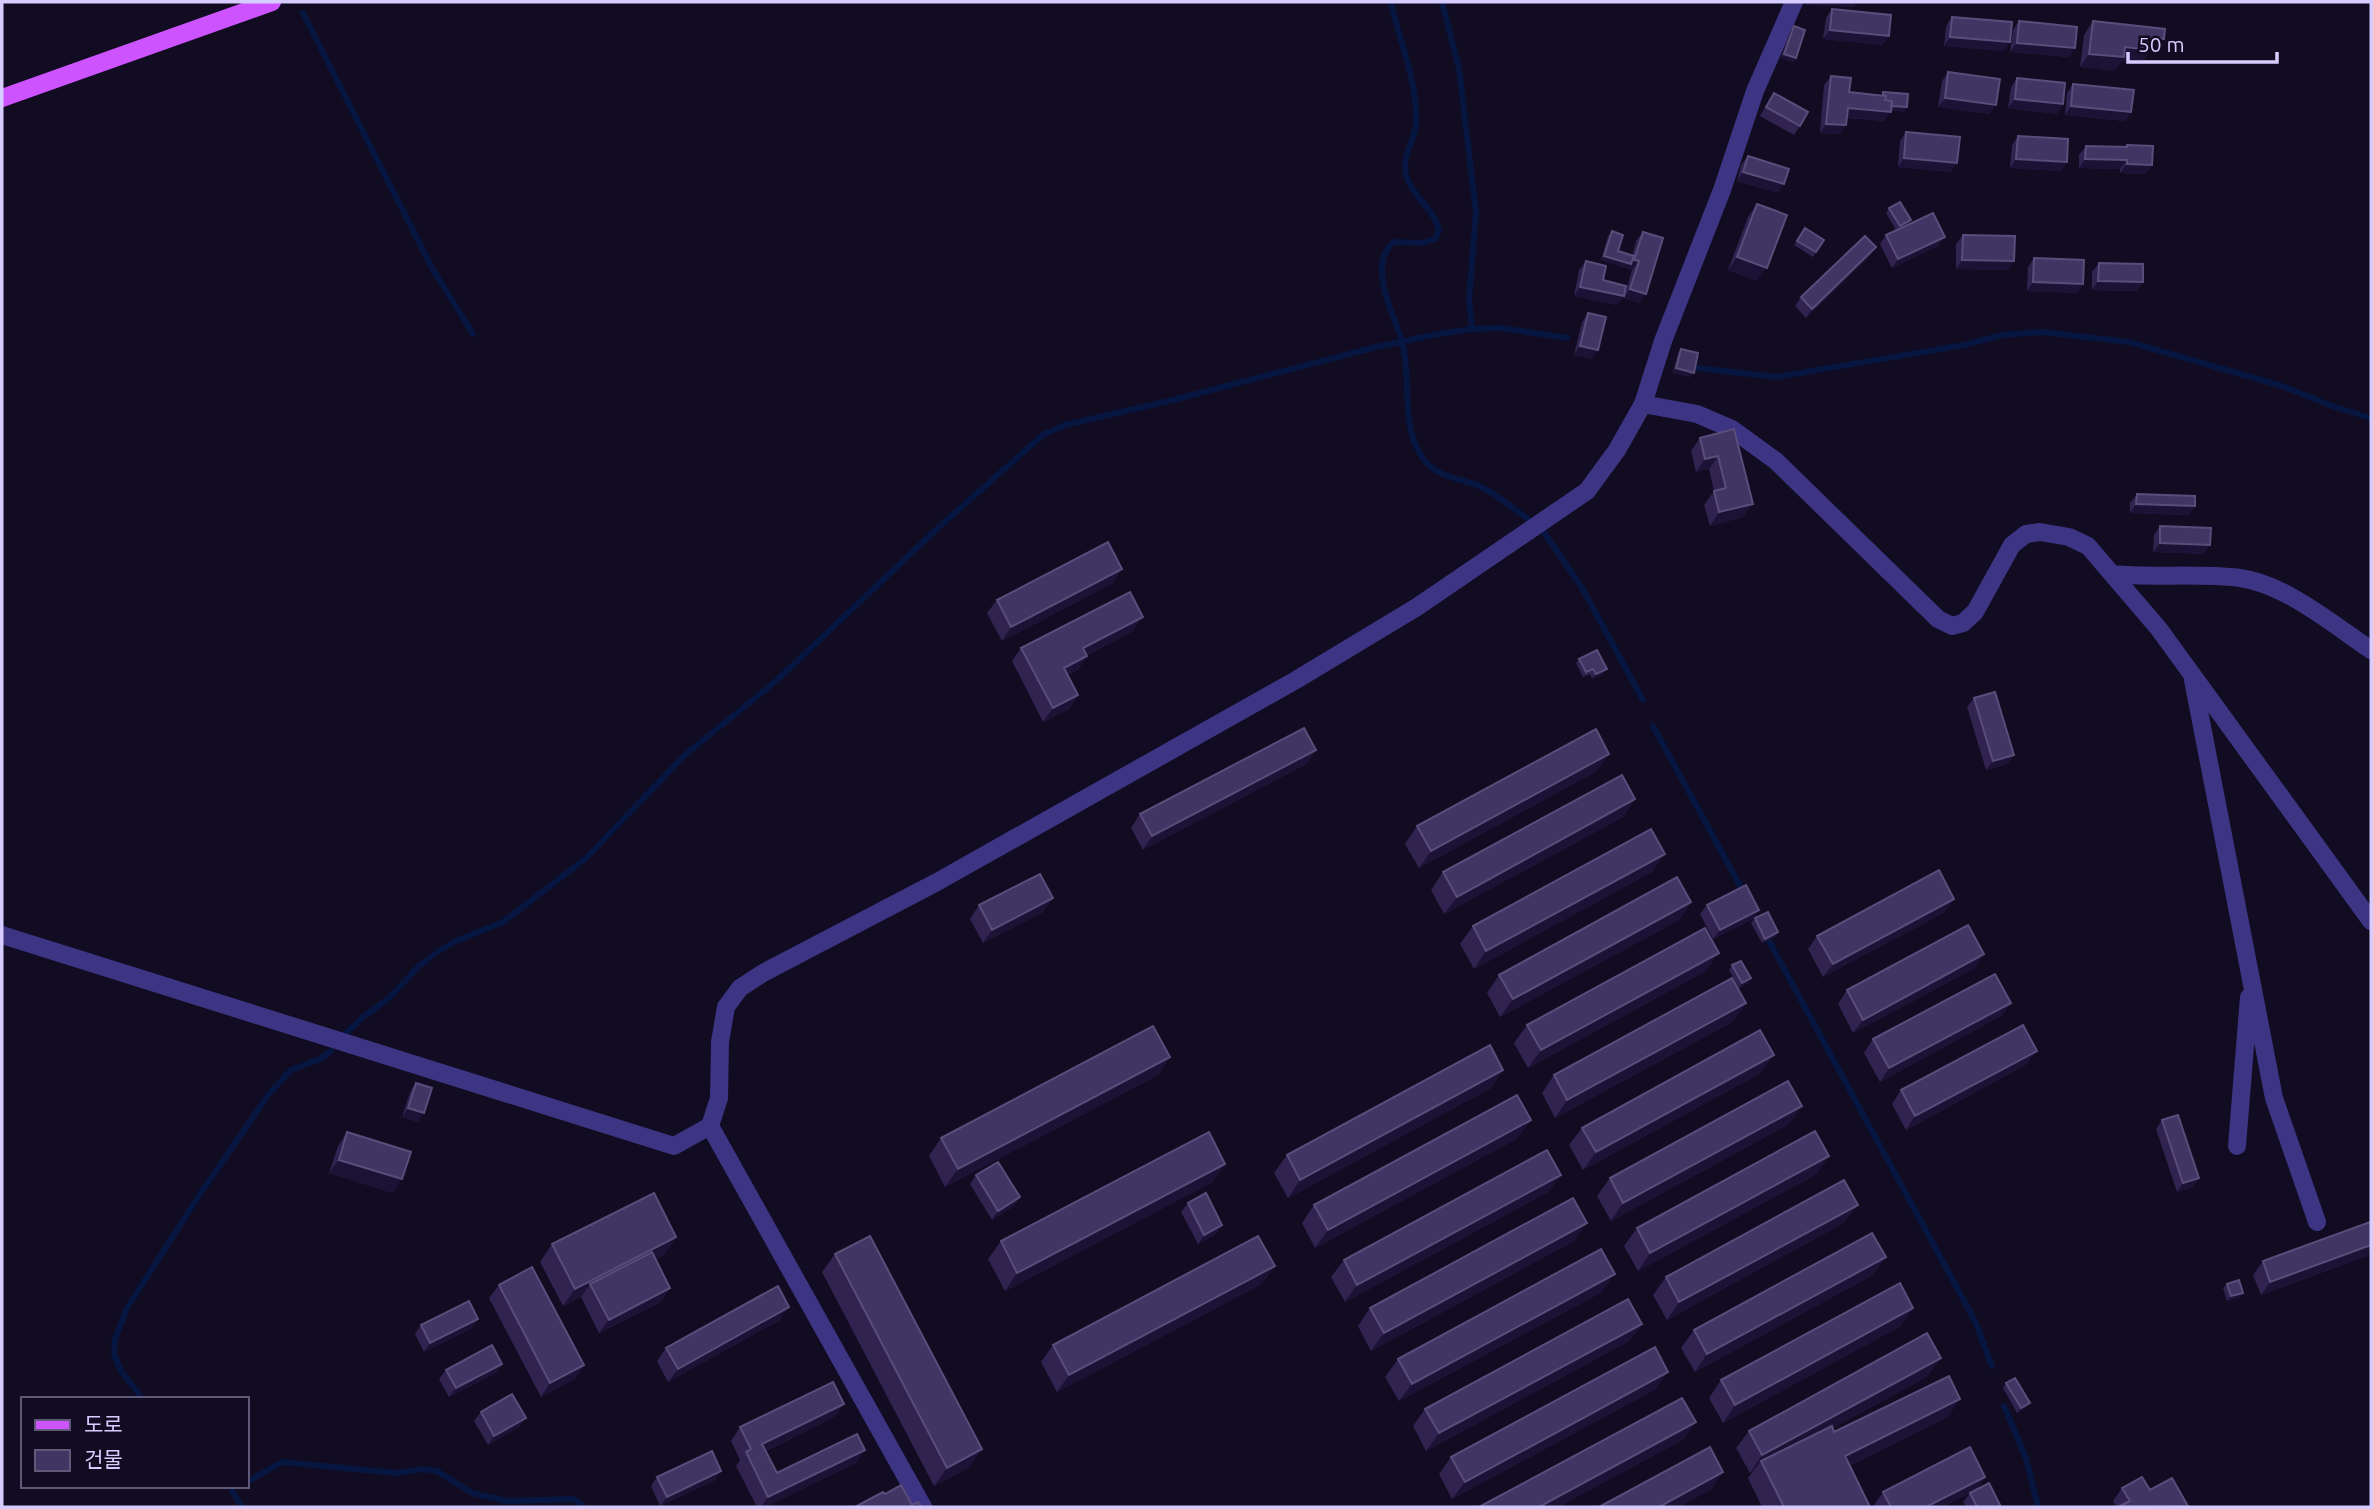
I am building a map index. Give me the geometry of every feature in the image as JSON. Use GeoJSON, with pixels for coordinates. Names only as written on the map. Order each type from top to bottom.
{"type":"FeatureCollection","features":[{"type":"Feature","properties":{"kind":"main road"},"geometry":{"type":"LineString","coordinates":[[2,98],[272,2]]}},
{"type":"Feature","properties":{"kind":"street"},"geometry":{"type":"LineString","coordinates":[[2,935],[674,1146],[710,1126],[719,1098],[720,1042],[726,1007],[740,988],[763,973],[937,882],[1171,752],[1417,607],[1587,491],[1617,450],[1643,404],[1663,341],[1722,190],[1755,91],[1794,2]]}},
{"type":"Feature","properties":{"kind":"street"},"geometry":{"type":"LineString","coordinates":[[1643,404],[1697,414],[1732,429],[1776,461],[1938,619],[1952,626],[1963,623],[1975,612],[2012,545],[2026,534],[2040,532],[2069,537],[2088,546],[2159,629],[2371,921]]}},
{"type":"Feature","properties":{"kind":"street"},"geometry":{"type":"LineString","coordinates":[[2112,574],[2241,578],[2269,586],[2302,604],[2371,650]]}},
{"type":"Feature","properties":{"kind":"street"},"geometry":{"type":"LineString","coordinates":[[2192,674],[2274,1098],[2317,1222]]}},
{"type":"Feature","properties":{"kind":"street"},"geometry":{"type":"LineString","coordinates":[[2237,1146],[2250,976]]}},
{"type":"Feature","properties":{"kind":"street"},"geometry":{"type":"LineString","coordinates":[[710,1126],[923,1507]]}},
{"type":"Feature","properties":{"kind":"building"},"geometry":{"type":"Polygon","coordinates":[[[1832,9],[1891,15],[1889,36],[1830,30],[1832,9]]]}},
{"type":"Feature","properties":{"kind":"building"},"geometry":{"type":"Polygon","coordinates":[[[1952,17],[2012,22],[2010,42],[1950,37],[1952,17]]]}},
{"type":"Feature","properties":{"kind":"building"},"geometry":{"type":"Polygon","coordinates":[[[2019,21],[2077,27],[2075,48],[2017,43],[2019,21]]]}},
{"type":"Feature","properties":{"kind":"building"},"geometry":{"type":"Polygon","coordinates":[[[2093,21],[2165,29],[2164,39],[2152,37],[2150,50],[2125,47],[2124,57],[2089,54],[2093,21]]]}},
{"type":"Feature","properties":{"kind":"building"},"geometry":{"type":"Polygon","coordinates":[[[1794,26],[1805,30],[1796,58],[1784,54],[1794,26]]]}},
{"type":"Feature","properties":{"kind":"building"},"geometry":{"type":"Polygon","coordinates":[[[1948,72],[2000,79],[1996,105],[1945,98],[1948,72]]]}},
{"type":"Feature","properties":{"kind":"building"},"geometry":{"type":"Polygon","coordinates":[[[1831,76],[1851,78],[1849,92],[1886,96],[1885,100],[1892,101],[1891,112],[1848,108],[1846,125],[1826,124],[1831,76]]]}},
{"type":"Feature","properties":{"kind":"building"},"geometry":{"type":"Polygon","coordinates":[[[2017,78],[2065,83],[2063,104],[2015,99],[2017,78]]]}},
{"type":"Feature","properties":{"kind":"building"},"geometry":{"type":"Polygon","coordinates":[[[2073,84],[2134,90],[2131,112],[2071,106],[2073,84]]]}},
{"type":"Feature","properties":{"kind":"building"},"geometry":{"type":"Polygon","coordinates":[[[1883,92],[1908,94],[1907,107],[1891,106],[1892,101],[1885,100],[1883,92]]]}},
{"type":"Feature","properties":{"kind":"building"},"geometry":{"type":"Polygon","coordinates":[[[1774,93],[1808,112],[1800,126],[1766,107],[1774,93]]]}},
{"type":"Feature","properties":{"kind":"building"},"geometry":{"type":"Polygon","coordinates":[[[1906,132],[1960,137],[1957,163],[1904,158],[1906,132]]]}},
{"type":"Feature","properties":{"kind":"building"},"geometry":{"type":"Polygon","coordinates":[[[2018,136],[2068,139],[2067,162],[2016,159],[2018,136]]]}},
{"type":"Feature","properties":{"kind":"building"},"geometry":{"type":"Polygon","coordinates":[[[2086,146],[2153,146],[2152,165],[2127,164],[2127,160],[2085,159],[2086,146]]]}},
{"type":"Feature","properties":{"kind":"building"},"geometry":{"type":"Polygon","coordinates":[[[1748,156],[1789,169],[1784,184],[1743,172],[1748,156]]]}},
{"type":"Feature","properties":{"kind":"building"},"geometry":{"type":"Polygon","coordinates":[[[1900,202],[1911,220],[1900,226],[1889,208],[1900,202]]]}},
{"type":"Feature","properties":{"kind":"building"},"geometry":{"type":"Polygon","coordinates":[[[1757,204],[1787,215],[1767,268],[1737,257],[1757,204]]]}},
{"type":"Feature","properties":{"kind":"building"},"geometry":{"type":"Polygon","coordinates":[[[1933,213],[1945,237],[1898,259],[1886,235],[1933,213]]]}},
{"type":"Feature","properties":{"kind":"building"},"geometry":{"type":"Polygon","coordinates":[[[1805,228],[1824,240],[1816,252],[1797,241],[1805,228]]]}},
{"type":"Feature","properties":{"kind":"building"},"geometry":{"type":"Polygon","coordinates":[[[1612,231],[1623,235],[1618,251],[1634,256],[1631,264],[1604,256],[1612,231]]]}},
{"type":"Feature","properties":{"kind":"building"},"geometry":{"type":"Polygon","coordinates":[[[1643,232],[1663,238],[1646,294],[1630,289],[1639,261],[1634,260],[1643,232]]]}},
{"type":"Feature","properties":{"kind":"building"},"geometry":{"type":"Polygon","coordinates":[[[1963,235],[2015,236],[2014,261],[1962,260],[1963,235]]]}},
{"type":"Feature","properties":{"kind":"building"},"geometry":{"type":"Polygon","coordinates":[[[1865,236],[1876,247],[1812,309],[1801,297],[1865,236]]]}},
{"type":"Feature","properties":{"kind":"building"},"geometry":{"type":"Polygon","coordinates":[[[2034,258],[2084,260],[2083,284],[2033,282],[2034,258]]]}},
{"type":"Feature","properties":{"kind":"building"},"geometry":{"type":"Polygon","coordinates":[[[1586,261],[1606,266],[1603,280],[1626,286],[1624,296],[1580,287],[1586,261]]]}},
{"type":"Feature","properties":{"kind":"building"},"geometry":{"type":"Polygon","coordinates":[[[2099,263],[2143,264],[2143,282],[2098,281],[2099,263]]]}},
{"type":"Feature","properties":{"kind":"building"},"geometry":{"type":"Polygon","coordinates":[[[1588,313],[1606,317],[1598,350],[1580,346],[1588,313]]]}},
{"type":"Feature","properties":{"kind":"building"},"geometry":{"type":"Polygon","coordinates":[[[1681,349],[1698,353],[1694,373],[1676,368],[1681,349]]]}},
{"type":"Feature","properties":{"kind":"building"},"geometry":{"type":"Polygon","coordinates":[[[1734,429],[1753,504],[1719,512],[1714,491],[1726,488],[1718,456],[1705,459],[1700,438],[1734,429]]]}},
{"type":"Feature","properties":{"kind":"building"},"geometry":{"type":"Polygon","coordinates":[[[2137,494],[2195,496],[2195,506],[2136,504],[2137,494]]]}},
{"type":"Feature","properties":{"kind":"building"},"geometry":{"type":"Polygon","coordinates":[[[2160,526],[2211,528],[2210,545],[2160,543],[2160,526]]]}},
{"type":"Feature","properties":{"kind":"building"},"geometry":{"type":"Polygon","coordinates":[[[1108,542],[1122,569],[1011,627],[997,600],[1108,542]]]}},
{"type":"Feature","properties":{"kind":"building"},"geometry":{"type":"Polygon","coordinates":[[[1130,592],[1143,617],[1083,648],[1087,656],[1064,668],[1078,695],[1053,708],[1021,648],[1130,592]]]}},
{"type":"Feature","properties":{"kind":"building"},"geometry":{"type":"Polygon","coordinates":[[[1597,650],[1607,669],[1596,674],[1593,669],[1586,672],[1579,659],[1597,650]]]}},
{"type":"Feature","properties":{"kind":"building"},"geometry":{"type":"Polygon","coordinates":[[[1995,692],[2014,755],[1993,761],[1974,698],[1995,692]]]}},
{"type":"Feature","properties":{"kind":"building"},"geometry":{"type":"Polygon","coordinates":[[[1304,728],[1316,750],[1152,836],[1140,814],[1304,728]]]}},
{"type":"Feature","properties":{"kind":"building"},"geometry":{"type":"Polygon","coordinates":[[[1596,729],[1609,754],[1431,851],[1417,826],[1596,729]]]}},
{"type":"Feature","properties":{"kind":"building"},"geometry":{"type":"Polygon","coordinates":[[[1622,775],[1635,799],[1457,897],[1443,872],[1622,775]]]}},
{"type":"Feature","properties":{"kind":"building"},"geometry":{"type":"Polygon","coordinates":[[[1651,829],[1665,854],[1486,951],[1473,926],[1651,829]]]}},
{"type":"Feature","properties":{"kind":"building"},"geometry":{"type":"Polygon","coordinates":[[[1939,870],[1954,899],[1833,964],[1817,936],[1939,870]]]}},
{"type":"Feature","properties":{"kind":"building"},"geometry":{"type":"Polygon","coordinates":[[[1040,874],[1053,898],[992,930],[979,905],[1040,874]]]}},
{"type":"Feature","properties":{"kind":"building"},"geometry":{"type":"Polygon","coordinates":[[[1677,877],[1691,902],[1513,999],[1499,975],[1677,877]]]}},
{"type":"Feature","properties":{"kind":"building"},"geometry":{"type":"Polygon","coordinates":[[[1746,885],[1759,910],[1720,930],[1707,905],[1746,885]]]}},
{"type":"Feature","properties":{"kind":"building"},"geometry":{"type":"Polygon","coordinates":[[[1768,912],[1778,932],[1765,939],[1755,918],[1768,912]]]}},
{"type":"Feature","properties":{"kind":"building"},"geometry":{"type":"Polygon","coordinates":[[[1968,925],[1984,954],[1863,1020],[1847,990],[1968,925]]]}},
{"type":"Feature","properties":{"kind":"building"},"geometry":{"type":"Polygon","coordinates":[[[1705,928],[1719,953],[1541,1050],[1527,1025],[1705,928]]]}},
{"type":"Feature","properties":{"kind":"building"},"geometry":{"type":"Polygon","coordinates":[[[1741,961],[1751,978],[1742,983],[1732,965],[1741,961]]]}},
{"type":"Feature","properties":{"kind":"building"},"geometry":{"type":"Polygon","coordinates":[[[1995,974],[2011,1003],[1889,1068],[1873,1039],[1995,974]]]}},
{"type":"Feature","properties":{"kind":"building"},"geometry":{"type":"Polygon","coordinates":[[[1732,978],[1746,1003],[1567,1100],[1554,1075],[1732,978]]]}},
{"type":"Feature","properties":{"kind":"building"},"geometry":{"type":"Polygon","coordinates":[[[2023,1025],[2037,1051],[1915,1116],[1901,1090],[2023,1025]]]}},
{"type":"Feature","properties":{"kind":"building"},"geometry":{"type":"Polygon","coordinates":[[[1153,1026],[1170,1057],[958,1169],[941,1138],[1153,1026]]]}},
{"type":"Feature","properties":{"kind":"building"},"geometry":{"type":"Polygon","coordinates":[[[1760,1030],[1774,1055],[1596,1152],[1582,1128],[1760,1030]]]}},
{"type":"Feature","properties":{"kind":"building"},"geometry":{"type":"Polygon","coordinates":[[[1490,1045],[1503,1070],[1300,1180],[1287,1155],[1490,1045]]]}},
{"type":"Feature","properties":{"kind":"building"},"geometry":{"type":"Polygon","coordinates":[[[1788,1081],[1802,1106],[1623,1203],[1610,1178],[1788,1081]]]}},
{"type":"Feature","properties":{"kind":"building"},"geometry":{"type":"Polygon","coordinates":[[[416,1083],[432,1088],[424,1113],[408,1108],[416,1083]]]}},
{"type":"Feature","properties":{"kind":"building"},"geometry":{"type":"Polygon","coordinates":[[[1517,1095],[1531,1120],[1328,1230],[1314,1205],[1517,1095]]]}},
{"type":"Feature","properties":{"kind":"building"},"geometry":{"type":"Polygon","coordinates":[[[2178,1115],[2199,1178],[2183,1183],[2162,1120],[2178,1115]]]}},
{"type":"Feature","properties":{"kind":"building"},"geometry":{"type":"Polygon","coordinates":[[[1815,1131],[1829,1156],[1650,1253],[1637,1228],[1815,1131]]]}},
{"type":"Feature","properties":{"kind":"building"},"geometry":{"type":"Polygon","coordinates":[[[347,1132],[411,1152],[402,1179],[339,1160],[347,1132]]]}},
{"type":"Feature","properties":{"kind":"building"},"geometry":{"type":"Polygon","coordinates":[[[1209,1132],[1225,1164],[1017,1273],[1001,1241],[1209,1132]]]}},
{"type":"Feature","properties":{"kind":"building"},"geometry":{"type":"Polygon","coordinates":[[[1547,1150],[1561,1175],[1357,1285],[1344,1260],[1547,1150]]]}},
{"type":"Feature","properties":{"kind":"building"},"geometry":{"type":"Polygon","coordinates":[[[998,1162],[1020,1197],[998,1211],[976,1175],[998,1162]]]}},
{"type":"Feature","properties":{"kind":"building"},"geometry":{"type":"Polygon","coordinates":[[[1844,1180],[1858,1205],[1679,1302],[1666,1277],[1844,1180]]]}},
{"type":"Feature","properties":{"kind":"building"},"geometry":{"type":"Polygon","coordinates":[[[654,1193],[676,1237],[575,1289],[552,1244],[654,1193]]]}},
{"type":"Feature","properties":{"kind":"building"},"geometry":{"type":"Polygon","coordinates":[[[1206,1193],[1222,1225],[1204,1235],[1188,1203],[1206,1193]]]}},
{"type":"Feature","properties":{"kind":"building"},"geometry":{"type":"Polygon","coordinates":[[[1573,1198],[1587,1223],[1384,1333],[1370,1308],[1573,1198]]]}},
{"type":"Feature","properties":{"kind":"building"},"geometry":{"type":"Polygon","coordinates":[[[2370,1222],[2371,1245],[2270,1282],[2263,1261],[2370,1222]]]}},
{"type":"Feature","properties":{"kind":"building"},"geometry":{"type":"Polygon","coordinates":[[[1872,1233],[1886,1257],[1707,1354],[1694,1330],[1872,1233]]]}},
{"type":"Feature","properties":{"kind":"building"},"geometry":{"type":"Polygon","coordinates":[[[870,1236],[982,1449],[947,1468],[835,1254],[870,1236]]]}},
{"type":"Feature","properties":{"kind":"building"},"geometry":{"type":"Polygon","coordinates":[[[1258,1236],[1275,1266],[1069,1375],[1053,1345],[1258,1236]]]}},
{"type":"Feature","properties":{"kind":"building"},"geometry":{"type":"Polygon","coordinates":[[[1601,1249],[1615,1274],[1412,1384],[1398,1359],[1601,1249]]]}},
{"type":"Feature","properties":{"kind":"building"},"geometry":{"type":"Polygon","coordinates":[[[652,1252],[670,1288],[609,1320],[590,1284],[652,1252]]]}},
{"type":"Feature","properties":{"kind":"building"},"geometry":{"type":"Polygon","coordinates":[[[532,1267],[584,1365],[550,1383],[499,1285],[532,1267]]]}},
{"type":"Feature","properties":{"kind":"building"},"geometry":{"type":"Polygon","coordinates":[[[2239,1280],[2243,1293],[2231,1296],[2227,1284],[2239,1280]]]}},
{"type":"Feature","properties":{"kind":"building"},"geometry":{"type":"Polygon","coordinates":[[[1900,1283],[1913,1308],[1735,1405],[1721,1380],[1900,1283]]]}},
{"type":"Feature","properties":{"kind":"building"},"geometry":{"type":"Polygon","coordinates":[[[778,1286],[789,1307],[678,1369],[666,1348],[778,1286]]]}},
{"type":"Feature","properties":{"kind":"building"},"geometry":{"type":"Polygon","coordinates":[[[1628,1299],[1642,1324],[1439,1433],[1425,1409],[1628,1299]]]}},
{"type":"Feature","properties":{"kind":"building"},"geometry":{"type":"Polygon","coordinates":[[[469,1301],[478,1319],[430,1343],[421,1325],[469,1301]]]}},
{"type":"Feature","properties":{"kind":"building"},"geometry":{"type":"Polygon","coordinates":[[[1927,1333],[1941,1358],[1762,1455],[1749,1431],[1927,1333]]]}},
{"type":"Feature","properties":{"kind":"building"},"geometry":{"type":"Polygon","coordinates":[[[492,1345],[502,1364],[456,1388],[446,1370],[492,1345]]]}},
{"type":"Feature","properties":{"kind":"building"},"geometry":{"type":"Polygon","coordinates":[[[1655,1347],[1668,1372],[1465,1482],[1451,1457],[1655,1347]]]}},
{"type":"Feature","properties":{"kind":"building"},"geometry":{"type":"Polygon","coordinates":[[[1949,1376],[1960,1399],[1845,1456],[1870,1507],[1784,1507],[1761,1461],[1832,1426],[1834,1432],[1949,1376]]]}},
{"type":"Feature","properties":{"kind":"building"},"geometry":{"type":"Polygon","coordinates":[[[2015,1378],[2030,1403],[2021,1408],[2006,1383],[2015,1378]]]}},
{"type":"Feature","properties":{"kind":"building"},"geometry":{"type":"Polygon","coordinates":[[[833,1382],[844,1404],[762,1444],[777,1473],[857,1434],[865,1450],[768,1497],[746,1452],[751,1449],[740,1427],[833,1382]]]}},
{"type":"Feature","properties":{"kind":"building"},"geometry":{"type":"Polygon","coordinates":[[[512,1394],[526,1418],[494,1436],[481,1412],[512,1394]]]}},
{"type":"Feature","properties":{"kind":"building"},"geometry":{"type":"Polygon","coordinates":[[[1682,1398],[1696,1422],[1539,1507],[1479,1507],[1682,1398]]]}},
{"type":"Feature","properties":{"kind":"building"},"geometry":{"type":"Polygon","coordinates":[[[1710,1447],[1723,1472],[1659,1507],[1599,1507],[1710,1447]]]}},
{"type":"Feature","properties":{"kind":"building"},"geometry":{"type":"Polygon","coordinates":[[[1970,1447],[1985,1477],[1926,1507],[1891,1507],[1883,1492],[1970,1447]]]}},
{"type":"Feature","properties":{"kind":"building"},"geometry":{"type":"Polygon","coordinates":[[[712,1451],[721,1471],[667,1497],[657,1477],[712,1451]]]}},
{"type":"Feature","properties":{"kind":"building"},"geometry":{"type":"Polygon","coordinates":[[[2142,1477],[2150,1490],[2172,1478],[2188,1506],[2118,1507],[2130,1501],[2122,1488],[2142,1477]]]}},
{"type":"Feature","properties":{"kind":"building"},"geometry":{"type":"Polygon","coordinates":[[[1989,1483],[2001,1507],[1977,1507],[1970,1493],[1989,1483]]]}},
{"type":"Feature","properties":{"kind":"building"},"geometry":{"type":"Polygon","coordinates":[[[901,1485],[912,1505],[918,1502],[921,1507],[855,1507],[883,1492],[885,1494],[901,1485]]]}},
{"type":"Feature","properties":{"kind":"waterway"},"geometry":{"type":"LineString","coordinates":[[1391,2],[1411,77],[1416,108],[1415,129],[1405,160],[1406,175],[1414,191],[1432,214],[1439,231],[1435,239],[1422,243],[1394,242],[1386,251],[1383,262],[1384,288],[1405,357],[1412,435],[1417,449],[1432,467],[1444,475],[1486,489],[1528,519]]}},
{"type":"Feature","properties":{"kind":"waterway"},"geometry":{"type":"LineString","coordinates":[[1442,2],[1459,69],[1476,212],[1469,300],[1472,329]]}},
{"type":"Feature","properties":{"kind":"waterway"},"geometry":{"type":"LineString","coordinates":[[303,13],[432,268],[473,334]]}},
{"type":"Feature","properties":{"kind":"waterway"},"geometry":{"type":"LineString","coordinates":[[345,1034],[389,998],[418,967],[437,952],[456,941],[503,922],[585,859],[685,755],[776,681],[940,526],[1044,434],[1065,425],[1438,334],[1501,328],[1567,338]]}},
{"type":"Feature","properties":{"kind":"waterway"},"geometry":{"type":"LineString","coordinates":[[1697,368],[1777,377],[1964,345],[2002,335],[2042,332],[2129,342],[2282,386],[2371,418]]}},
{"type":"Feature","properties":{"kind":"waterway"},"geometry":{"type":"LineString","coordinates":[[1543,531],[1581,586],[1643,700]]}},
{"type":"Feature","properties":{"kind":"waterway"},"geometry":{"type":"LineString","coordinates":[[1653,726],[1744,893]]}},
{"type":"Feature","properties":{"kind":"waterway"},"geometry":{"type":"LineString","coordinates":[[1769,941],[1975,1321],[1992,1366]]}},
{"type":"Feature","properties":{"kind":"waterway"},"geometry":{"type":"LineString","coordinates":[[141,1397],[121,1371],[114,1354],[115,1339],[127,1308],[200,1194],[269,1094],[291,1070],[320,1059],[331,1051]]}},
{"type":"Feature","properties":{"kind":"waterway"},"geometry":{"type":"LineString","coordinates":[[2004,1406],[2026,1458],[2038,1507]]}},
{"type":"Feature","properties":{"kind":"waterway"},"geometry":{"type":"LineString","coordinates":[[248,1481],[282,1462],[396,1473],[422,1469],[437,1471],[472,1493],[507,1501],[574,1499],[584,1507]]}},
{"type":"Feature","properties":{"kind":"waterway"},"geometry":{"type":"LineString","coordinates":[[230,1488],[242,1507]]}}]}
